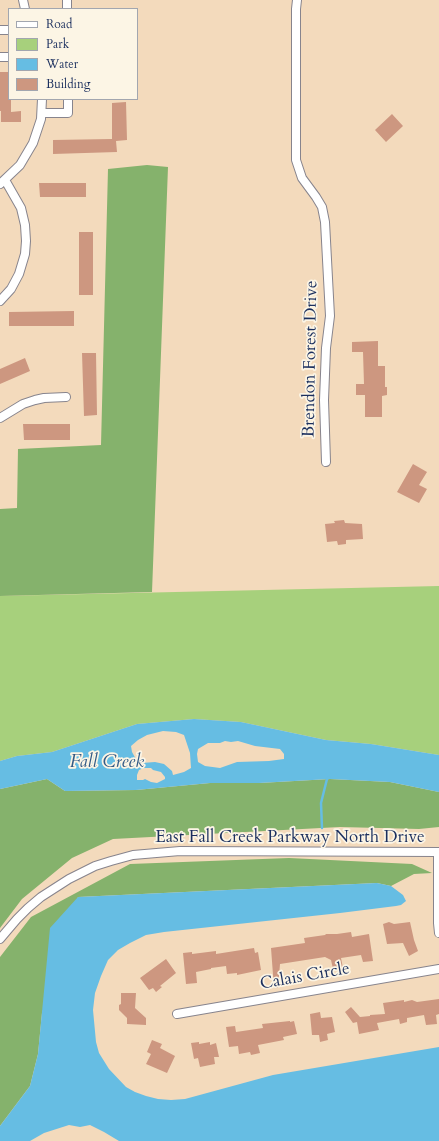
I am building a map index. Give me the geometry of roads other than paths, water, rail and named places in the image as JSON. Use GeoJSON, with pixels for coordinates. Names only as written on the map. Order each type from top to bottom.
{"type":"FeatureCollection","features":[{"type":"Feature","properties":{"kind":"street","name":"Brendon Forest Drive"},"geometry":{"type":"LineString","coordinates":[[297,0],[297,164],[304,182],[320,203],[325,222],[330,316],[326,354],[324,400],[326,462]]}},
{"type":"Feature","properties":{"kind":"street"},"geometry":{"type":"LineString","coordinates":[[0,301],[11,289],[19,274],[24,258],[26,241],[26,229],[22,212],[15,197],[3,182],[20,165],[29,151],[36,135],[42,113],[42,100]]}},
{"type":"Feature","properties":{"kind":"street"},"geometry":{"type":"LineString","coordinates":[[42,113],[68,113],[68,100]]}},
{"type":"Feature","properties":{"kind":"street"},"geometry":{"type":"LineString","coordinates":[[0,418],[23,404],[35,400],[66,397]]}},
{"type":"Feature","properties":{"kind":"street","name":"East Fall Creek Parkway North Drive"},"geometry":{"type":"LineString","coordinates":[[0,939],[16,919],[28,908],[41,897],[69,879],[96,866],[132,855],[180,851],[438,852]]}},
{"type":"Feature","properties":{"kind":"street"},"geometry":{"type":"LineString","coordinates":[[438,852],[439,933]]}},
{"type":"Feature","properties":{"kind":"street","name":"Calais Circle"},"geometry":{"type":"LineString","coordinates":[[177,1014],[439,969]]}},
{"type":"Feature","properties":{"kind":"water","name":"Fall Creek"},"geometry":{"type":"Polygon","coordinates":[[[194,719],[241,722],[326,740],[371,744],[439,755],[439,792],[390,782],[330,779],[259,783],[210,783],[136,790],[65,791],[47,779],[0,789],[0,761],[17,756],[52,752],[137,724],[194,719]],[[163,731],[147,735],[131,746],[132,752],[137,761],[142,763],[155,762],[164,764],[172,771],[173,775],[191,768],[190,753],[184,735],[176,732],[163,731]],[[225,741],[220,743],[208,743],[198,749],[198,762],[205,766],[220,768],[237,762],[284,759],[284,754],[280,749],[255,746],[238,741],[225,741]],[[151,768],[139,770],[137,780],[145,779],[157,783],[165,779],[161,772],[151,768]]]}},
{"type":"Feature","properties":{"kind":"water"},"geometry":{"type":"Polygon","coordinates":[[[377,883],[391,886],[403,895],[406,901],[401,905],[396,906],[164,932],[146,935],[130,943],[118,950],[108,960],[95,993],[93,1010],[96,1042],[99,1053],[109,1069],[126,1087],[146,1096],[171,1100],[185,1099],[273,1075],[439,1047],[439,1141],[119,1141],[90,1125],[80,1127],[69,1125],[44,1133],[30,1141],[0,1141],[0,1126],[30,1086],[38,1054],[50,928],[78,897],[377,883]]]}},
{"type":"Feature","properties":{"kind":"waterway"},"geometry":{"type":"LineString","coordinates":[[322,828],[321,803],[327,779],[329,777]]}}]}
